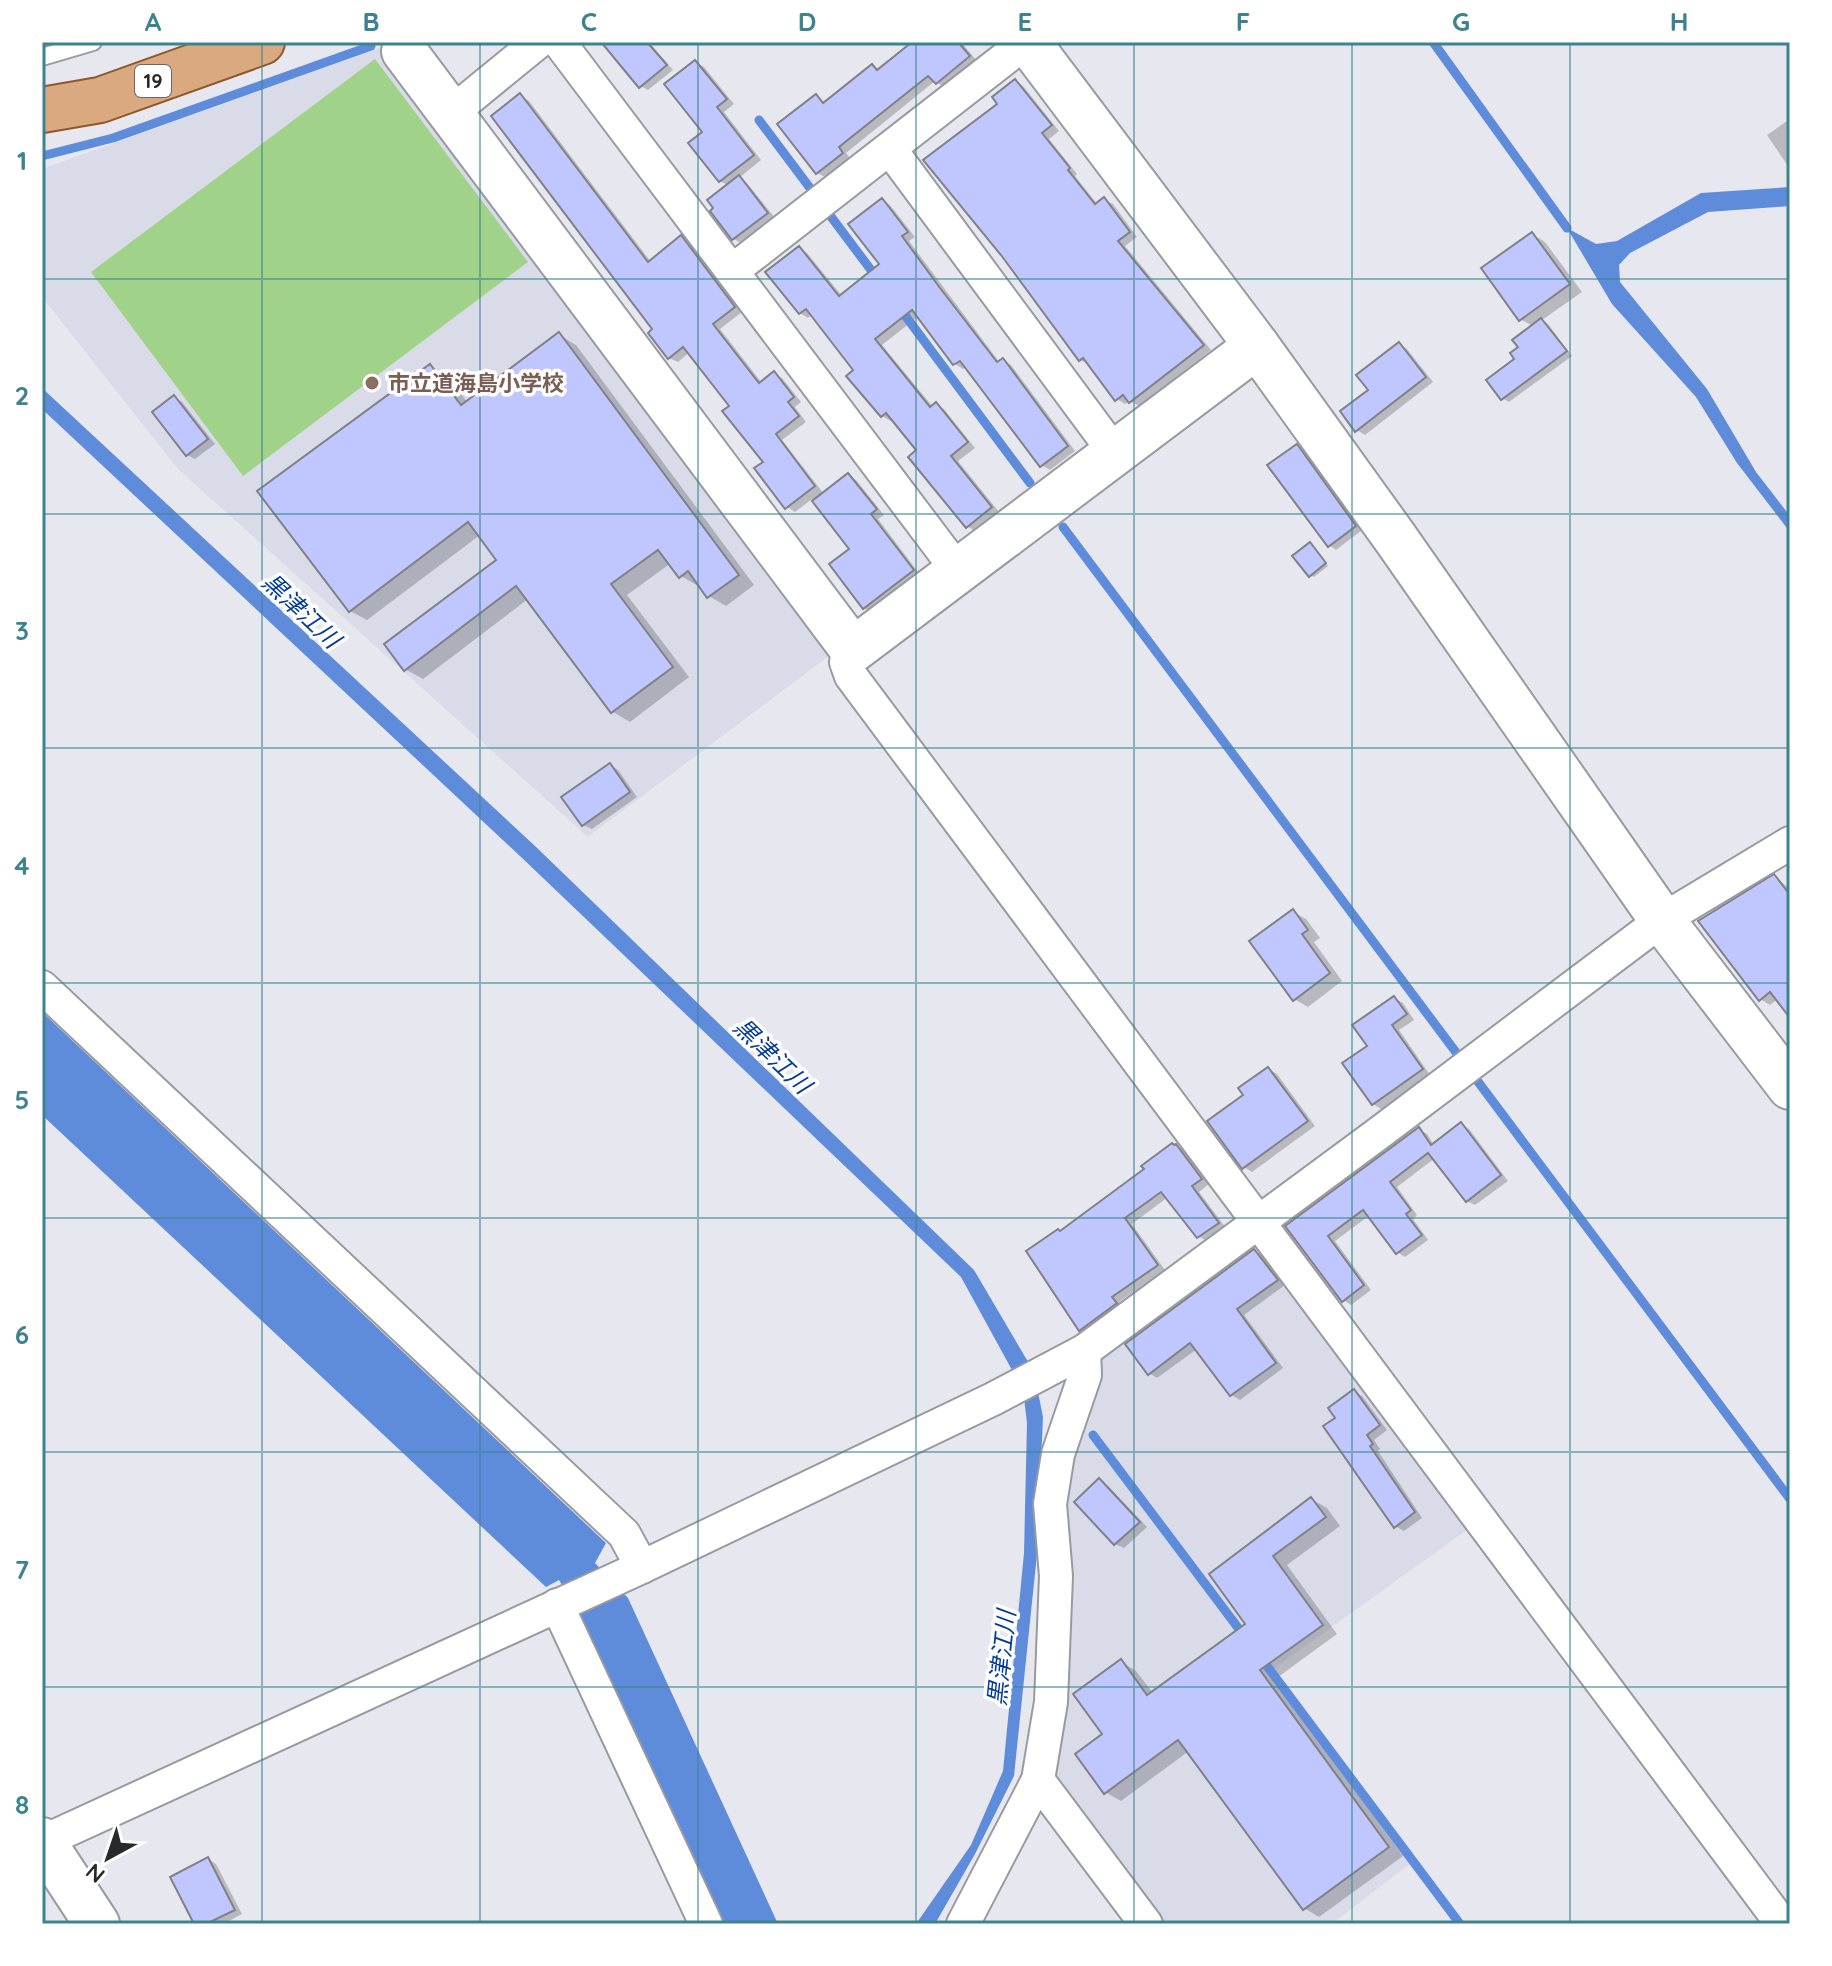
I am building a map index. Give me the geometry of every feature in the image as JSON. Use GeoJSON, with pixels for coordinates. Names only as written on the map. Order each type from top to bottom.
{"type":"FeatureCollection","features":[{"type":"Feature","properties":{"kind":"main road","name":"19"},"geometry":{"type":"LineString","coordinates":[[42,110],[100,100],[262,42]]}},
{"type":"Feature","properties":{"kind":"street"},"geometry":{"type":"LineString","coordinates":[[450,114],[538,42]]}},
{"type":"Feature","properties":{"kind":"street"},"geometry":{"type":"LineString","coordinates":[[559,42],[958,571]]}},
{"type":"Feature","properties":{"kind":"street"},"geometry":{"type":"LineString","coordinates":[[732,271],[1027,42],[1257,346],[1662,920],[1790,1087]]}},
{"type":"Feature","properties":{"kind":"street"},"geometry":{"type":"LineString","coordinates":[[404,51],[853,650]]}},
{"type":"Feature","properties":{"kind":"street"},"geometry":{"type":"LineString","coordinates":[[890,149],[1115,453]]}},
{"type":"Feature","properties":{"kind":"street"},"geometry":{"type":"LineString","coordinates":[[1257,346],[853,650],[846,662],[851,676],[1782,1924]]}},
{"type":"Feature","properties":{"kind":"street"},"geometry":{"type":"LineString","coordinates":[[97,1924],[42,1842],[631,1571],[993,1399],[1084,1351],[1662,920],[1790,843]]}},
{"type":"Feature","properties":{"kind":"street"},"geometry":{"type":"LineString","coordinates":[[42,987],[624,1534],[631,1571]]}},
{"type":"Feature","properties":{"kind":"street"},"geometry":{"type":"LineString","coordinates":[[963,1924],[1038,1780],[1051,1702],[1056,1576],[1050,1504],[1058,1454],[1085,1375],[1084,1351]]}},
{"type":"Feature","properties":{"kind":"street"},"geometry":{"type":"LineString","coordinates":[[557,1605],[706,1924]]}},
{"type":"Feature","properties":{"kind":"street"},"geometry":{"type":"LineString","coordinates":[[1038,1780],[1146,1924]]}},
{"type":"Feature","properties":{"kind":"lane"},"geometry":{"type":"LineString","coordinates":[[42,57],[93,42]]}},
{"type":"Feature","properties":{"kind":"shaded area","name":"市立道海島小学校"},"geometry":{"type":"Polygon","coordinates":[[[382,47],[834,652],[588,837],[178,469],[42,297],[42,169],[382,47]]]}},
{"type":"Feature","properties":{"kind":"shaded area"},"geometry":{"type":"Polygon","coordinates":[[[1257,1236],[1474,1525],[1272,1670],[1412,1862],[1332,1924],[1159,1924],[1049,1778],[1060,1514],[1068,1456],[1102,1351],[1257,1236]]]}},
{"type":"Feature","properties":{"kind":"green space"},"geometry":{"type":"Polygon","coordinates":[[[375,59],[528,262],[243,476],[91,272],[375,59]]]}},
{"type":"Feature","properties":{"kind":"water"},"geometry":{"type":"Polygon","coordinates":[[[1790,187],[1790,206],[1708,212],[1630,253],[1619,265],[1620,282],[1707,389],[1756,472],[1790,516],[1790,532],[1737,463],[1696,397],[1612,304],[1567,228],[1596,244],[1617,241],[1701,193],[1790,187]]]}},
{"type":"Feature","properties":{"kind":"water"},"geometry":{"type":"Polygon","coordinates":[[[42,388],[535,846],[974,1270],[1034,1372],[1043,1417],[1037,1554],[1014,1776],[935,1924],[916,1924],[971,1845],[1003,1771],[1024,1553],[1027,1423],[1023,1390],[961,1277],[520,856],[42,409],[42,388]]]}},
{"type":"Feature","properties":{"kind":"water"},"geometry":{"type":"Polygon","coordinates":[[[42,1012],[606,1543],[595,1563],[628,1598],[778,1924],[722,1924],[578,1611],[559,1580],[546,1587],[42,1115],[42,1012]]]}},
{"type":"Feature","properties":{"kind":"building"},"geometry":{"type":"Polygon","coordinates":[[[601,42],[647,42],[667,65],[639,88],[601,42]]]}},
{"type":"Feature","properties":{"kind":"building"},"geometry":{"type":"Polygon","coordinates":[[[912,42],[958,42],[970,56],[936,84],[928,76],[839,147],[843,153],[816,174],[777,124],[816,94],[823,103],[872,64],[877,70],[912,42]]]}},
{"type":"Feature","properties":{"kind":"building"},"geometry":{"type":"Polygon","coordinates":[[[695,60],[727,99],[717,107],[754,155],[719,182],[688,143],[702,132],[664,84],[695,60]]]}},
{"type":"Feature","properties":{"kind":"building"},"geometry":{"type":"Polygon","coordinates":[[[1015,79],[1052,125],[1042,133],[1070,168],[1068,170],[1095,204],[1104,197],[1130,232],[1118,241],[1204,345],[1129,403],[1123,395],[1115,401],[1083,358],[1079,361],[1001,255],[923,160],[997,104],[992,97],[1015,79]]]}},
{"type":"Feature","properties":{"kind":"building"},"geometry":{"type":"Polygon","coordinates":[[[520,93],[648,262],[681,235],[735,307],[713,324],[759,383],[774,371],[794,397],[788,402],[799,416],[776,434],[815,486],[785,509],[754,468],[763,462],[722,411],[729,406],[683,347],[668,359],[648,333],[652,329],[491,116],[520,93]]]}},
{"type":"Feature","properties":{"kind":"building"},"geometry":{"type":"Polygon","coordinates":[[[739,175],[768,213],[732,240],[710,211],[713,208],[707,200],[739,175]]]}},
{"type":"Feature","properties":{"kind":"building"},"geometry":{"type":"Polygon","coordinates":[[[882,198],[908,232],[902,236],[940,288],[997,362],[1003,358],[1068,446],[1040,467],[960,361],[953,365],[912,310],[875,339],[930,407],[936,402],[968,442],[951,456],[992,507],[966,528],[908,457],[916,450],[886,413],[881,417],[846,376],[853,370],[806,309],[799,314],[765,272],[799,246],[839,296],[879,264],[848,224],[882,198]]]}},
{"type":"Feature","properties":{"kind":"building"},"geometry":{"type":"Polygon","coordinates":[[[1532,232],[1570,284],[1519,321],[1481,268],[1532,232]]]}},
{"type":"Feature","properties":{"kind":"building"},"geometry":{"type":"Polygon","coordinates":[[[1541,318],[1567,351],[1501,400],[1486,380],[1514,359],[1510,353],[1518,347],[1512,340],[1541,318]]]}},
{"type":"Feature","properties":{"kind":"building"},"geometry":{"type":"Polygon","coordinates":[[[559,332],[739,575],[707,598],[688,571],[679,578],[658,550],[611,584],[673,667],[611,713],[516,586],[404,671],[384,644],[496,560],[468,522],[349,612],[257,491],[430,364],[461,405],[559,332]]]}},
{"type":"Feature","properties":{"kind":"building"},"geometry":{"type":"Polygon","coordinates":[[[1399,342],[1426,377],[1355,432],[1340,411],[1368,390],[1356,375],[1399,342]]]}},
{"type":"Feature","properties":{"kind":"building"},"geometry":{"type":"Polygon","coordinates":[[[174,395],[208,439],[186,456],[152,412],[174,395]]]}},
{"type":"Feature","properties":{"kind":"building"},"geometry":{"type":"Polygon","coordinates":[[[1297,444],[1356,526],[1328,547],[1267,465],[1297,444]]]}},
{"type":"Feature","properties":{"kind":"building"},"geometry":{"type":"Polygon","coordinates":[[[848,473],[877,509],[871,514],[914,570],[863,609],[829,564],[849,549],[812,501],[848,473]]]}},
{"type":"Feature","properties":{"kind":"building"},"geometry":{"type":"Polygon","coordinates":[[[1310,542],[1326,563],[1309,577],[1292,556],[1310,542]]]}},
{"type":"Feature","properties":{"kind":"building"},"geometry":{"type":"Polygon","coordinates":[[[610,763],[630,792],[582,826],[561,797],[610,763]]]}},
{"type":"Feature","properties":{"kind":"building"},"geometry":{"type":"Polygon","coordinates":[[[1774,874],[1790,895],[1790,1018],[1770,992],[1759,1001],[1698,921],[1774,874]]]}},
{"type":"Feature","properties":{"kind":"building"},"geometry":{"type":"Polygon","coordinates":[[[1293,909],[1308,930],[1302,934],[1330,973],[1293,1001],[1249,941],[1293,909]]]}},
{"type":"Feature","properties":{"kind":"building"},"geometry":{"type":"Polygon","coordinates":[[[1394,996],[1407,1014],[1392,1025],[1423,1069],[1372,1105],[1342,1063],[1367,1046],[1352,1025],[1394,996]]]}},
{"type":"Feature","properties":{"kind":"building"},"geometry":{"type":"Polygon","coordinates":[[[1268,1067],[1308,1121],[1242,1169],[1207,1121],[1243,1095],[1238,1088],[1268,1067]]]}},
{"type":"Feature","properties":{"kind":"building"},"geometry":{"type":"Polygon","coordinates":[[[1461,1122],[1501,1175],[1466,1202],[1428,1153],[1390,1182],[1411,1210],[1406,1214],[1422,1235],[1396,1254],[1363,1210],[1328,1236],[1364,1285],[1342,1302],[1285,1226],[1419,1127],[1431,1145],[1461,1122]]]}},
{"type":"Feature","properties":{"kind":"building"},"geometry":{"type":"Polygon","coordinates":[[[1172,1143],[1176,1144],[1202,1179],[1192,1186],[1219,1223],[1197,1238],[1161,1192],[1125,1218],[1158,1265],[1112,1297],[1117,1303],[1079,1331],[1026,1251],[1058,1229],[1060,1231],[1144,1169],[1141,1166],[1172,1143]]]}},
{"type":"Feature","properties":{"kind":"building"},"geometry":{"type":"Polygon","coordinates":[[[1254,1249],[1278,1280],[1237,1309],[1276,1363],[1230,1396],[1190,1343],[1148,1375],[1125,1344],[1254,1249]]]}},
{"type":"Feature","properties":{"kind":"building"},"geometry":{"type":"Polygon","coordinates":[[[1354,1389],[1380,1425],[1367,1435],[1373,1444],[1370,1446],[1415,1512],[1394,1528],[1323,1426],[1335,1418],[1328,1408],[1354,1389]]]}},
{"type":"Feature","properties":{"kind":"building"},"geometry":{"type":"Polygon","coordinates":[[[1099,1478],[1140,1522],[1114,1545],[1074,1502],[1099,1478]]]}},
{"type":"Feature","properties":{"kind":"building"},"geometry":{"type":"Polygon","coordinates":[[[1311,1497],[1326,1517],[1273,1556],[1323,1625],[1260,1670],[1389,1847],[1303,1910],[1178,1740],[1104,1794],[1075,1754],[1102,1734],[1073,1694],[1121,1659],[1147,1695],[1245,1624],[1209,1574],[1311,1497]]]}},
{"type":"Feature","properties":{"kind":"building"},"geometry":{"type":"Polygon","coordinates":[[[208,1857],[235,1910],[206,1924],[194,1924],[170,1877],[208,1857]]]}},
{"type":"Feature","properties":{"kind":"waterway"},"geometry":{"type":"LineString","coordinates":[[1433,42],[1567,228]]}},
{"type":"Feature","properties":{"kind":"waterway"},"geometry":{"type":"LineString","coordinates":[[42,156],[113,138],[371,46]]}},
{"type":"Feature","properties":{"kind":"waterway"},"geometry":{"type":"LineString","coordinates":[[759,120],[810,188]]}},
{"type":"Feature","properties":{"kind":"waterway"},"geometry":{"type":"LineString","coordinates":[[829,214],[877,278]]}},
{"type":"Feature","properties":{"kind":"waterway"},"geometry":{"type":"LineString","coordinates":[[898,306],[1030,483]]}},
{"type":"Feature","properties":{"kind":"waterway"},"geometry":{"type":"LineString","coordinates":[[1063,527],[1458,1055]]}},
{"type":"Feature","properties":{"kind":"waterway"},"geometry":{"type":"LineString","coordinates":[[1476,1079],[1790,1499]]}},
{"type":"Feature","properties":{"kind":"waterway"},"geometry":{"type":"LineString","coordinates":[[1093,1435],[1245,1637]]}},
{"type":"Feature","properties":{"kind":"waterway"},"geometry":{"type":"LineString","coordinates":[[1261,1658],[1460,1924]]}},
{"type":"Feature","properties":{"kind":"place","name":"市立道海島小学校"},"geometry":{"type":"Point","coordinates":[372,383]}},
{"type":"Feature","properties":{"kind":"water label","name":"黒津江川"},"geometry":{"type":"Point","coordinates":[301,611]}},
{"type":"Feature","properties":{"kind":"water label","name":"黒津江川"},"geometry":{"type":"Point","coordinates":[772,1056]}},
{"type":"Feature","properties":{"kind":"water label","name":"黒津江川"},"geometry":{"type":"Point","coordinates":[1002,1658]}}]}
